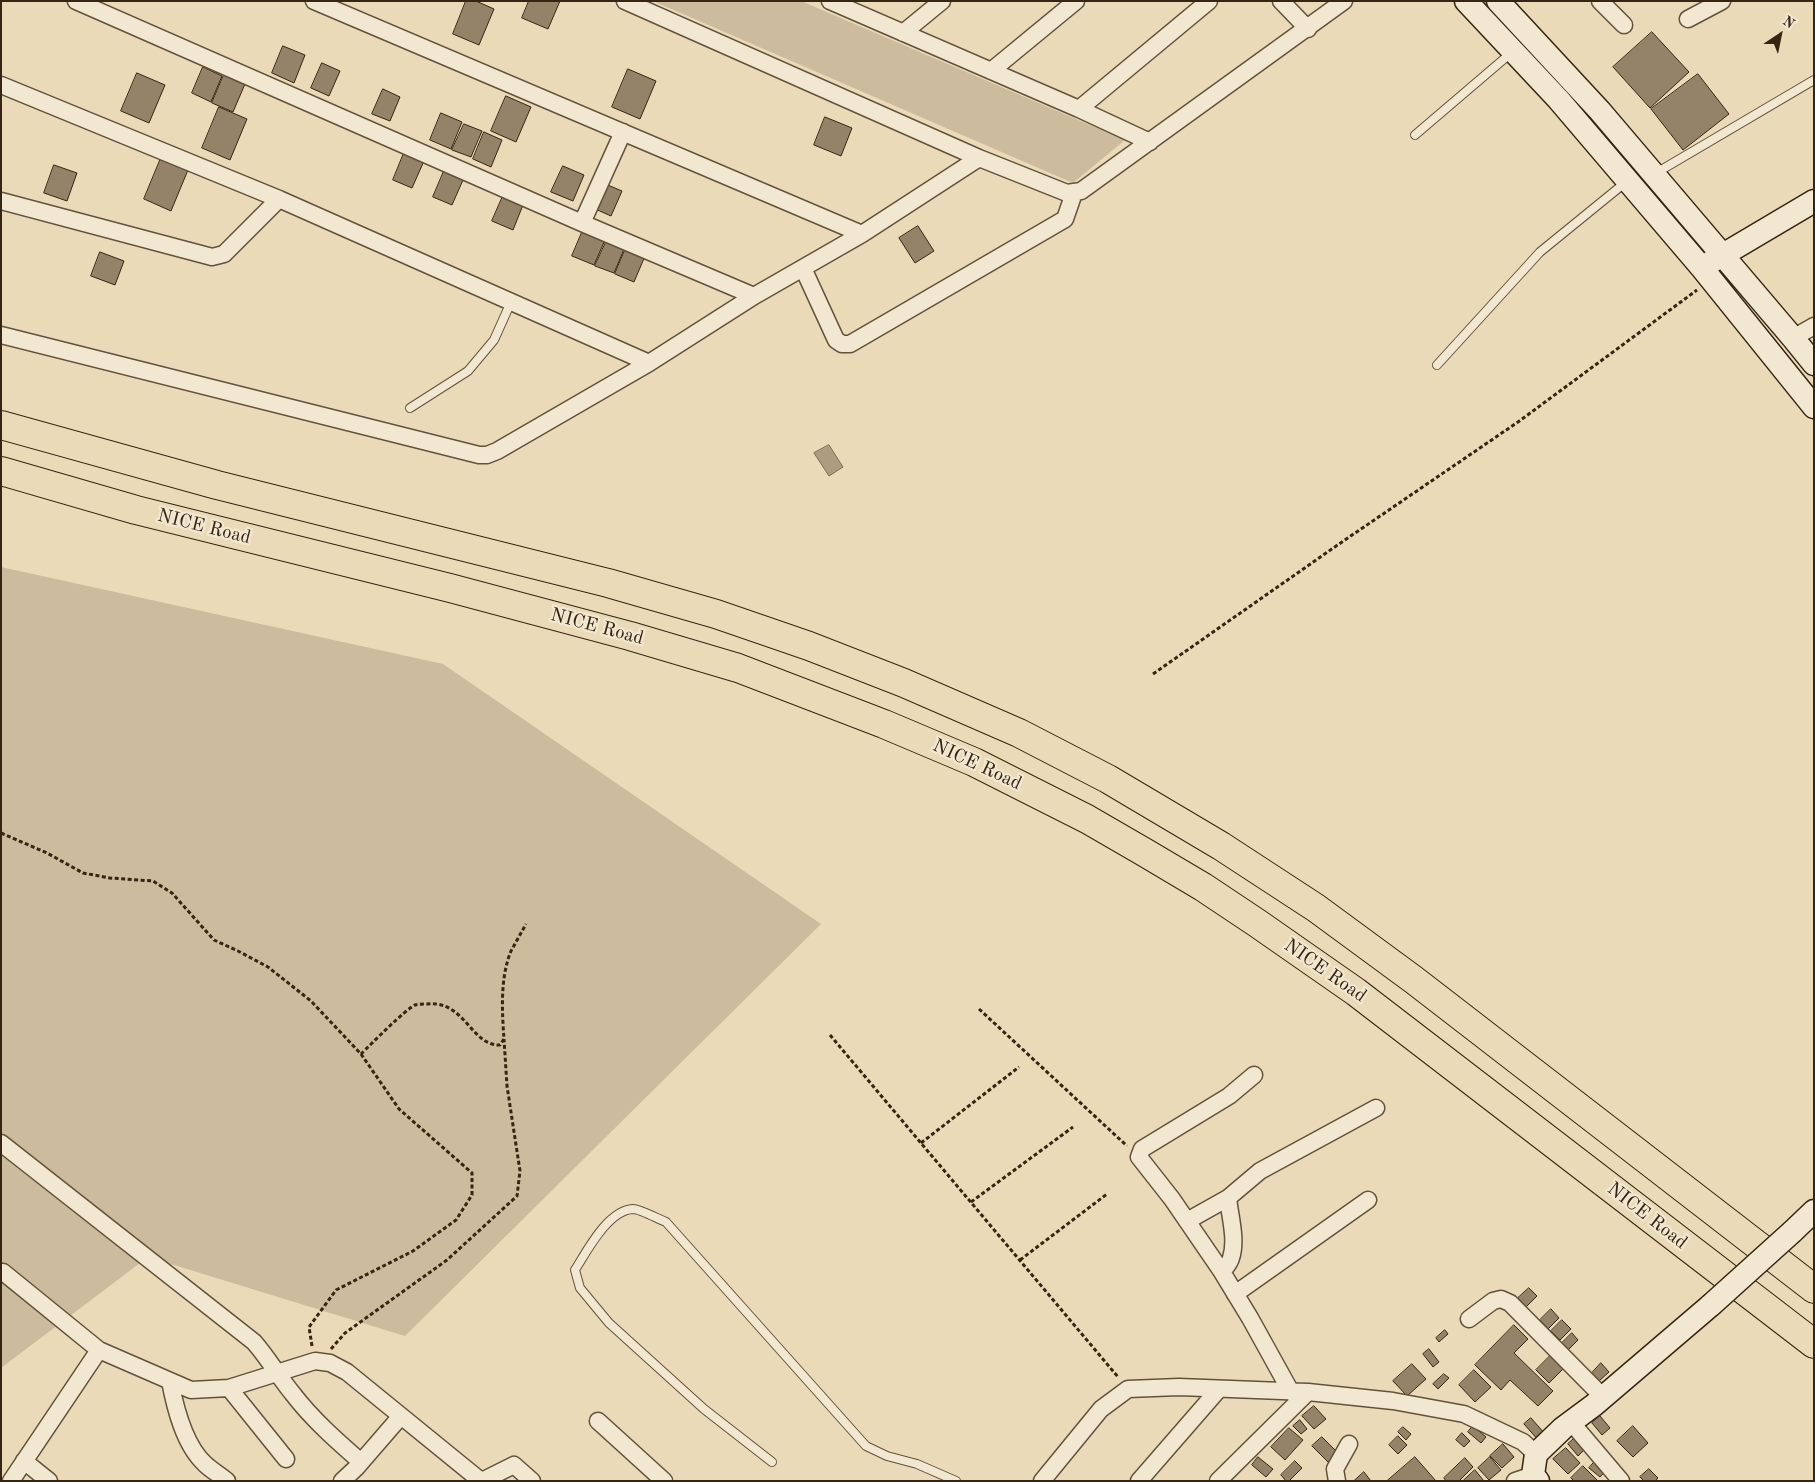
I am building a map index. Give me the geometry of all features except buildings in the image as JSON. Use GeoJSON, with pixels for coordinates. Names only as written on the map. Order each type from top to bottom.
{"type":"FeatureCollection","features":[{"type":"Feature","properties":{"kind":"highway"},"geometry":{"type":"LineString","coordinates":[[1,426],[217,485],[608,583],[716,614],[809,646],[904,682],[1019,733],[1108,779],[1221,846],[1316,908],[1414,980],[1811,1286]]}},
{"type":"Feature","properties":{"kind":"highway","name":"NICE Road"},"geometry":{"type":"LineString","coordinates":[[1,471],[136,510],[450,588],[639,638],[738,668],[884,724],[974,762],[1078,815],[1144,852],[1203,887],[1265,928],[1356,992],[1814,1344]]}},
{"type":"Feature","properties":{"kind":"main road"},"geometry":{"type":"LineString","coordinates":[[1466,1],[1558,99],[1707,273],[1814,407]]}},
{"type":"Feature","properties":{"kind":"main road"},"geometry":{"type":"LineString","coordinates":[[1498,1],[1600,111],[1814,364]]}},
{"type":"Feature","properties":{"kind":"main road"},"geometry":{"type":"LineString","coordinates":[[1707,273],[1723,255],[1814,201]]}},
{"type":"Feature","properties":{"kind":"main road"},"geometry":{"type":"LineString","coordinates":[[1530,1472],[1572,1422],[1711,1305],[1814,1211]]}},
{"type":"Feature","properties":{"kind":"street"},"geometry":{"type":"LineString","coordinates":[[76,1],[582,223],[754,296]]}},
{"type":"Feature","properties":{"kind":"street"},"geometry":{"type":"LineString","coordinates":[[314,1],[862,234]]}},
{"type":"Feature","properties":{"kind":"street"},"geometry":{"type":"LineString","coordinates":[[624,1],[979,158],[1067,193],[1081,191],[1308,29],[1344,1]]}},
{"type":"Feature","properties":{"kind":"street"},"geometry":{"type":"LineString","coordinates":[[830,1],[1079,109],[1150,142]]}},
{"type":"Feature","properties":{"kind":"street"},"geometry":{"type":"LineString","coordinates":[[904,32],[942,1]]}},
{"type":"Feature","properties":{"kind":"street"},"geometry":{"type":"LineString","coordinates":[[991,71],[1076,1]]}},
{"type":"Feature","properties":{"kind":"street"},"geometry":{"type":"LineString","coordinates":[[1079,109],[1209,1]]}},
{"type":"Feature","properties":{"kind":"street"},"geometry":{"type":"LineString","coordinates":[[1281,1],[1308,29]]}},
{"type":"Feature","properties":{"kind":"street"},"geometry":{"type":"LineString","coordinates":[[1600,1],[1624,25]]}},
{"type":"Feature","properties":{"kind":"street"},"geometry":{"type":"LineString","coordinates":[[1688,19],[1722,1]]}},
{"type":"Feature","properties":{"kind":"street"},"geometry":{"type":"LineString","coordinates":[[1,85],[279,199],[649,364]]}},
{"type":"Feature","properties":{"kind":"street"},"geometry":{"type":"LineString","coordinates":[[582,223],[623,132]]}},
{"type":"Feature","properties":{"kind":"street"},"geometry":{"type":"LineString","coordinates":[[1,335],[479,455],[487,454],[497,451],[649,364],[754,296],[862,234],[979,158]]}},
{"type":"Feature","properties":{"kind":"street"},"geometry":{"type":"LineString","coordinates":[[803,268],[836,340],[842,344],[850,344],[1065,219],[1074,193]]}},
{"type":"Feature","properties":{"kind":"street"},"geometry":{"type":"LineString","coordinates":[[1,200],[212,257],[224,254],[279,199]]}},
{"type":"Feature","properties":{"kind":"street"},"geometry":{"type":"LineString","coordinates":[[1793,338],[1814,326]]}},
{"type":"Feature","properties":{"kind":"street"},"geometry":{"type":"LineString","coordinates":[[1254,1075],[1229,1096],[1142,1150],[1139,1157],[1172,1199],[1222,1272],[1291,1392]]}},
{"type":"Feature","properties":{"kind":"street"},"geometry":{"type":"LineString","coordinates":[[1187,1222],[1228,1198],[1260,1171],[1376,1108]]}},
{"type":"Feature","properties":{"kind":"street"},"geometry":{"type":"LineString","coordinates":[[1,1143],[254,1342],[267,1357],[294,1396],[334,1438],[361,1462]]}},
{"type":"Feature","properties":{"kind":"street"},"geometry":{"type":"LineString","coordinates":[[1222,1272],[1231,1260],[1233,1247],[1233,1232],[1228,1198]]}},
{"type":"Feature","properties":{"kind":"street"},"geometry":{"type":"LineString","coordinates":[[1235,1294],[1368,1200]]}},
{"type":"Feature","properties":{"kind":"street"},"geometry":{"type":"LineString","coordinates":[[3,1272],[99,1350],[191,1390],[229,1388],[319,1362],[330,1363],[347,1372],[481,1481],[514,1465],[532,1481]]}},
{"type":"Feature","properties":{"kind":"street"},"geometry":{"type":"LineString","coordinates":[[1469,1319],[1493,1301],[1501,1299],[1510,1303],[1603,1397]]}},
{"type":"Feature","properties":{"kind":"street"},"geometry":{"type":"LineString","coordinates":[[11,1481],[99,1350]]}},
{"type":"Feature","properties":{"kind":"street"},"geometry":{"type":"LineString","coordinates":[[170,1381],[177,1415],[192,1446],[204,1463],[227,1481]]}},
{"type":"Feature","properties":{"kind":"street"},"geometry":{"type":"LineString","coordinates":[[229,1388],[286,1459]]}},
{"type":"Feature","properties":{"kind":"street"},"geometry":{"type":"LineString","coordinates":[[1042,1481],[1100,1410],[1128,1389],[1220,1389],[1308,1392],[1392,1401],[1464,1414],[1523,1442],[1530,1472]]}},
{"type":"Feature","properties":{"kind":"street"},"geometry":{"type":"LineString","coordinates":[[1139,1481],[1220,1389]]}},
{"type":"Feature","properties":{"kind":"street"},"geometry":{"type":"LineString","coordinates":[[1218,1481],[1308,1392]]}},
{"type":"Feature","properties":{"kind":"street"},"geometry":{"type":"LineString","coordinates":[[342,1481],[401,1416]]}},
{"type":"Feature","properties":{"kind":"street"},"geometry":{"type":"LineString","coordinates":[[598,1422],[664,1481]]}},
{"type":"Feature","properties":{"kind":"street"},"geometry":{"type":"LineString","coordinates":[[1572,1422],[1621,1481]]}},
{"type":"Feature","properties":{"kind":"street"},"geometry":{"type":"LineString","coordinates":[[1337,1481],[1335,1469],[1349,1444]]}},
{"type":"Feature","properties":{"kind":"street"},"geometry":{"type":"LineString","coordinates":[[24,1461],[49,1481]]}},
{"type":"Feature","properties":{"kind":"lane"},"geometry":{"type":"LineString","coordinates":[[1415,136],[1513,52]]}},
{"type":"Feature","properties":{"kind":"lane"},"geometry":{"type":"LineString","coordinates":[[1654,174],[1814,80]]}},
{"type":"Feature","properties":{"kind":"lane"},"geometry":{"type":"LineString","coordinates":[[1437,365],[1540,252],[1627,180]]}},
{"type":"Feature","properties":{"kind":"lane"},"geometry":{"type":"LineString","coordinates":[[410,408],[468,371],[494,340],[511,302]]}},
{"type":"Feature","properties":{"kind":"lane"},"geometry":{"type":"LineString","coordinates":[[772,1462],[696,1403],[609,1323],[580,1288],[575,1270],[594,1240],[615,1215],[634,1209],[666,1222],[866,1446],[887,1456],[917,1464],[956,1481]]}},
{"type":"Feature","properties":{"kind":"path"},"geometry":{"type":"LineString","coordinates":[[1153,674],[1518,422],[1707,273]]}},
{"type":"Feature","properties":{"kind":"path"},"geometry":{"type":"LineString","coordinates":[[1,833],[47,853],[83,873],[110,878],[153,881],[172,893],[214,940],[268,968],[311,1002],[361,1054],[399,1109],[472,1173],[472,1195],[456,1220],[413,1251],[336,1290],[309,1327],[319,1362]]}},
{"type":"Feature","properties":{"kind":"path"},"geometry":{"type":"LineString","coordinates":[[319,1362],[345,1333],[447,1260],[517,1196],[520,1171],[507,1086],[502,1011],[505,977],[511,952],[526,924]]}},
{"type":"Feature","properties":{"kind":"path"},"geometry":{"type":"LineString","coordinates":[[361,1054],[414,1005],[437,1003],[457,1012],[467,1025],[492,1045],[500,1045],[504,1040]]}},
{"type":"Feature","properties":{"kind":"path"},"geometry":{"type":"LineString","coordinates":[[979,1009],[1139,1157]]}},
{"type":"Feature","properties":{"kind":"path"},"geometry":{"type":"LineString","coordinates":[[830,1035],[1128,1389]]}},
{"type":"Feature","properties":{"kind":"path"},"geometry":{"type":"LineString","coordinates":[[921,1143],[1019,1067]]}},
{"type":"Feature","properties":{"kind":"path"},"geometry":{"type":"LineString","coordinates":[[971,1202],[1073,1127]]}},
{"type":"Feature","properties":{"kind":"path"},"geometry":{"type":"LineString","coordinates":[[1020,1260],[1107,1194]]}},
{"type":"Feature","properties":{"kind":"shaded area"},"geometry":{"type":"Polygon","coordinates":[[[653,1],[801,1],[1125,140],[1073,183],[653,1]]]}},
{"type":"Feature","properties":{"kind":"shaded area"},"geometry":{"type":"Polygon","coordinates":[[[829,445],[843,467],[829,476],[814,453],[829,445]]]}},
{"type":"Feature","properties":{"kind":"shaded area"},"geometry":{"type":"Polygon","coordinates":[[[1,567],[443,664],[821,924],[405,1336],[148,1257],[1,1368],[1,567]]]}}]}
